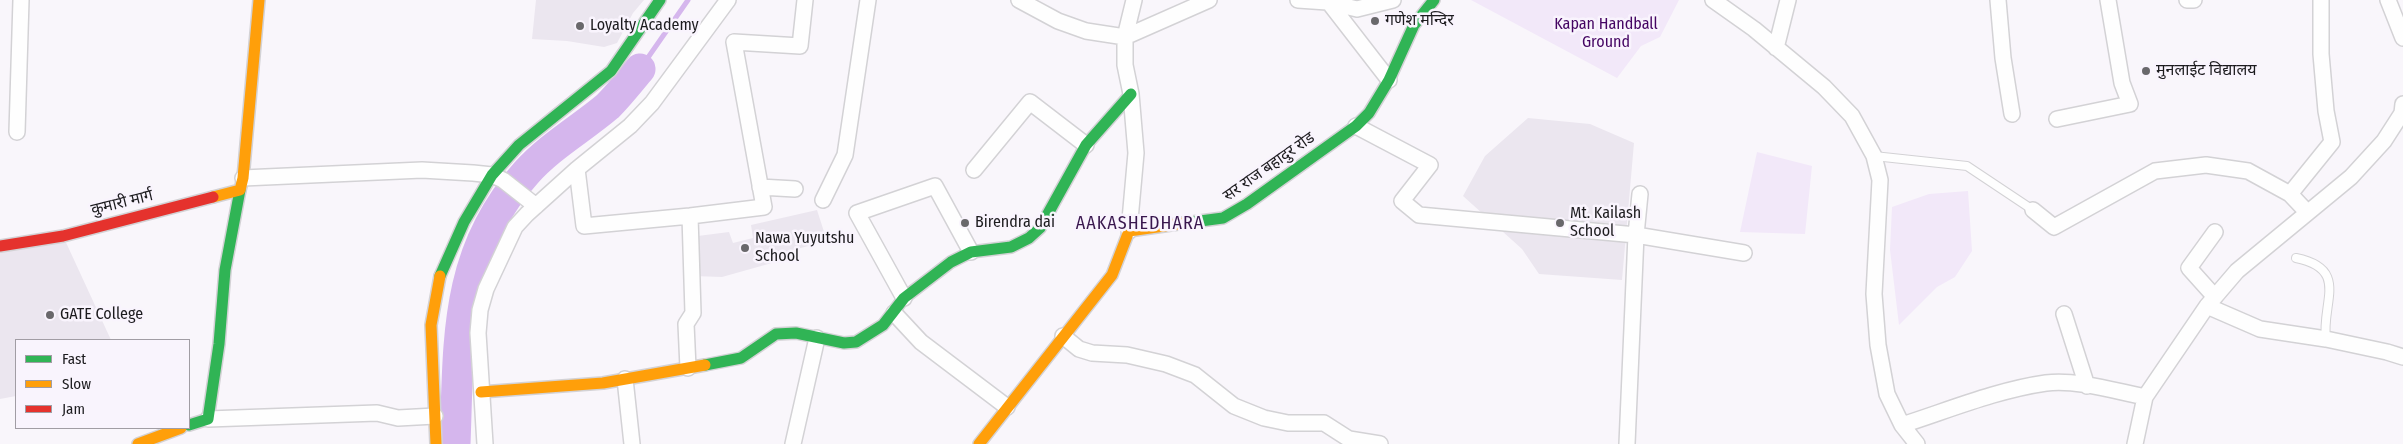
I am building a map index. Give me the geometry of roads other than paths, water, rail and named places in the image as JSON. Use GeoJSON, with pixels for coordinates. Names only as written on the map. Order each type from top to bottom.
{"type":"FeatureCollection","features":[{"type":"Feature","properties":{"kind":"street"},"geometry":{"type":"LineString","coordinates":[[17,132],[21,0]]}},
{"type":"Feature","properties":{"kind":"street"},"geometry":{"type":"LineString","coordinates":[[208,419],[219,344],[225,270],[242,185],[259,0]]}},
{"type":"Feature","properties":{"kind":"street"},"geometry":{"type":"LineString","coordinates":[[436,444],[431,325],[434,300],[450,249],[464,222],[498,178],[519,146],[611,71],[660,0]]}},
{"type":"Feature","properties":{"kind":"street"},"geometry":{"type":"LineString","coordinates":[[485,444],[478,333],[483,298],[515,227],[577,169],[630,126],[652,103],[728,0]]}},
{"type":"Feature","properties":{"kind":"street"},"geometry":{"type":"LineString","coordinates":[[577,169],[584,226],[690,216],[764,206],[734,42],[800,46],[805,0]]}},
{"type":"Feature","properties":{"kind":"street"},"geometry":{"type":"LineString","coordinates":[[823,200],[845,155],[868,0]]}},
{"type":"Feature","properties":{"kind":"street"},"geometry":{"type":"LineString","coordinates":[[1021,0],[1058,21],[1086,31],[1125,37],[1209,0]]}},
{"type":"Feature","properties":{"kind":"street"},"geometry":{"type":"LineString","coordinates":[[979,444],[1112,275],[1129,231],[1136,153],[1131,94],[1125,65],[1125,37],[1134,0]]}},
{"type":"Feature","properties":{"kind":"street"},"geometry":{"type":"LineString","coordinates":[[1298,0],[1327,1],[1357,9],[1393,0]]}},
{"type":"Feature","properties":{"kind":"street","name":"सर राज बहादुर रोड"},"geometry":{"type":"LineString","coordinates":[[1129,231],[1223,218],[1356,126],[1369,113],[1389,80],[1414,25],[1434,0]]}},
{"type":"Feature","properties":{"kind":"street"},"geometry":{"type":"LineString","coordinates":[[1713,0],[1754,28],[1824,87],[1852,116],[1874,156],[1880,180],[1874,294],[1878,345],[1887,394],[1902,425],[1917,444]]}},
{"type":"Feature","properties":{"kind":"street"},"geometry":{"type":"LineString","coordinates":[[1776,48],[1788,0]]}},
{"type":"Feature","properties":{"kind":"street"},"geometry":{"type":"LineString","coordinates":[[1998,0],[2003,58],[2012,114]]}},
{"type":"Feature","properties":{"kind":"street"},"geometry":{"type":"LineString","coordinates":[[2058,119],[2130,104],[2122,83],[2108,0]]}},
{"type":"Feature","properties":{"kind":"street"},"geometry":{"type":"LineString","coordinates":[[2187,0],[2194,0]]}},
{"type":"Feature","properties":{"kind":"street"},"geometry":{"type":"LineString","coordinates":[[2290,194],[2332,142],[2326,111],[2321,54],[2321,0]]}},
{"type":"Feature","properties":{"kind":"street"},"geometry":{"type":"LineString","coordinates":[[2388,0],[2403,38]]}},
{"type":"Feature","properties":{"kind":"street"},"geometry":{"type":"LineString","coordinates":[[1327,1],[1389,80]]}},
{"type":"Feature","properties":{"kind":"street"},"geometry":{"type":"LineString","coordinates":[[481,392],[603,383],[740,358],[776,334],[796,333],[844,343],[856,342],[883,325],[904,298],[951,262],[971,252],[1011,247],[1029,238],[1040,228],[1086,145],[1131,94]]}},
{"type":"Feature","properties":{"kind":"street"},"geometry":{"type":"LineString","coordinates":[[974,170],[1030,102],[1086,145]]}},
{"type":"Feature","properties":{"kind":"street"},"geometry":{"type":"LineString","coordinates":[[2135,444],[2145,397],[2211,301],[2237,271],[2351,177],[2384,141],[2402,113],[2403,104]]}},
{"type":"Feature","properties":{"kind":"street"},"geometry":{"type":"LineString","coordinates":[[1356,126],[1430,165],[1402,201],[1419,215],[1636,235],[1744,253]]}},
{"type":"Feature","properties":{"kind":"street"},"geometry":{"type":"LineString","coordinates":[[2032,210],[2054,227],[2155,171],[2206,165],[2248,171],[2290,194],[2307,212]]}},
{"type":"Feature","properties":{"kind":"street"},"geometry":{"type":"LineString","coordinates":[[242,185],[422,170],[498,178],[536,206]]}},
{"type":"Feature","properties":{"kind":"street","name":"कुमारी मार्ग"},"geometry":{"type":"LineString","coordinates":[[0,246],[63,236],[242,185]]}},
{"type":"Feature","properties":{"kind":"street"},"geometry":{"type":"LineString","coordinates":[[904,298],[857,213],[935,186],[971,252]]}},
{"type":"Feature","properties":{"kind":"street"},"geometry":{"type":"LineString","coordinates":[[760,187],[795,189]]}},
{"type":"Feature","properties":{"kind":"street"},"geometry":{"type":"LineString","coordinates":[[1627,444],[1636,235],[1640,194]]}},
{"type":"Feature","properties":{"kind":"street"},"geometry":{"type":"LineString","coordinates":[[688,368],[686,324],[693,313],[690,216]]}},
{"type":"Feature","properties":{"kind":"street"},"geometry":{"type":"LineString","coordinates":[[2216,232],[2189,268],[2211,301],[2260,329],[2326,339],[2403,357]]}},
{"type":"Feature","properties":{"kind":"street"},"geometry":{"type":"LineString","coordinates":[[894,313],[921,342],[1007,407]]}},
{"type":"Feature","properties":{"kind":"street"},"geometry":{"type":"LineString","coordinates":[[2064,314],[2087,386]]}},
{"type":"Feature","properties":{"kind":"street"},"geometry":{"type":"LineString","coordinates":[[1064,336],[1079,349],[1092,353],[1127,355],[1166,364],[1195,375],[1234,406],[1264,418],[1288,423],[1324,423],[1349,439],[1380,444]]}},
{"type":"Feature","properties":{"kind":"street"},"geometry":{"type":"LineString","coordinates":[[793,444],[817,338]]}},
{"type":"Feature","properties":{"kind":"street"},"geometry":{"type":"LineString","coordinates":[[625,379],[632,444]]}},
{"type":"Feature","properties":{"kind":"street"},"geometry":{"type":"LineString","coordinates":[[1902,425],[1999,394],[2048,383],[2087,386],[2145,397]]}},
{"type":"Feature","properties":{"kind":"street"},"geometry":{"type":"LineString","coordinates":[[190,425],[208,419],[367,413],[377,413],[398,418],[435,416]]}},
{"type":"Feature","properties":{"kind":"street"},"geometry":{"type":"LineString","coordinates":[[138,444],[178,429]]}},
{"type":"Feature","properties":{"kind":"lane"},"geometry":{"type":"LineString","coordinates":[[1874,156],[1968,166],[2032,210]]}},
{"type":"Feature","properties":{"kind":"lane"},"geometry":{"type":"LineString","coordinates":[[2296,258],[2308,261],[2321,268],[2328,276],[2331,291],[2324,325],[2326,339]]}},
{"type":"Feature","properties":{"kind":"waterway"},"geometry":{"type":"LineString","coordinates":[[640,69],[688,0]]}},
{"type":"Feature","properties":{"kind":"waterway"},"geometry":{"type":"LineString","coordinates":[[455,444],[460,335],[465,301],[473,268],[485,235],[502,204],[535,163],[608,106],[640,69]]}},
{"type":"Feature","properties":{"kind":"place","name":"गणेश मन्दिर"},"geometry":{"type":"Point","coordinates":[1375,21]}},
{"type":"Feature","properties":{"kind":"place","name":"Loyalty Academy"},"geometry":{"type":"Point","coordinates":[580,26]}},
{"type":"Feature","properties":{"kind":"place","name":"मुनलाईट विद्यालय"},"geometry":{"type":"Point","coordinates":[2146,71]}},
{"type":"Feature","properties":{"kind":"place","name":"Birendra dai"},"geometry":{"type":"Point","coordinates":[965,223]}},
{"type":"Feature","properties":{"kind":"place","name":"Mt. Kailash School"},"geometry":{"type":"Point","coordinates":[1560,223]}},
{"type":"Feature","properties":{"kind":"place","name":"Nawa Yuyutshu School"},"geometry":{"type":"Point","coordinates":[745,248]}},
{"type":"Feature","properties":{"kind":"place","name":"GATE College"},"geometry":{"type":"Point","coordinates":[50,315]}},
{"type":"Feature","properties":{"kind":"district","name":"AAKASHEDHARA"},"geometry":{"type":"Point","coordinates":[1140,224]}},
{"type":"Feature","properties":{"kind":"park label","name":"Kapan Handball Ground"},"geometry":{"type":"Point","coordinates":[1606,34]}}]}
